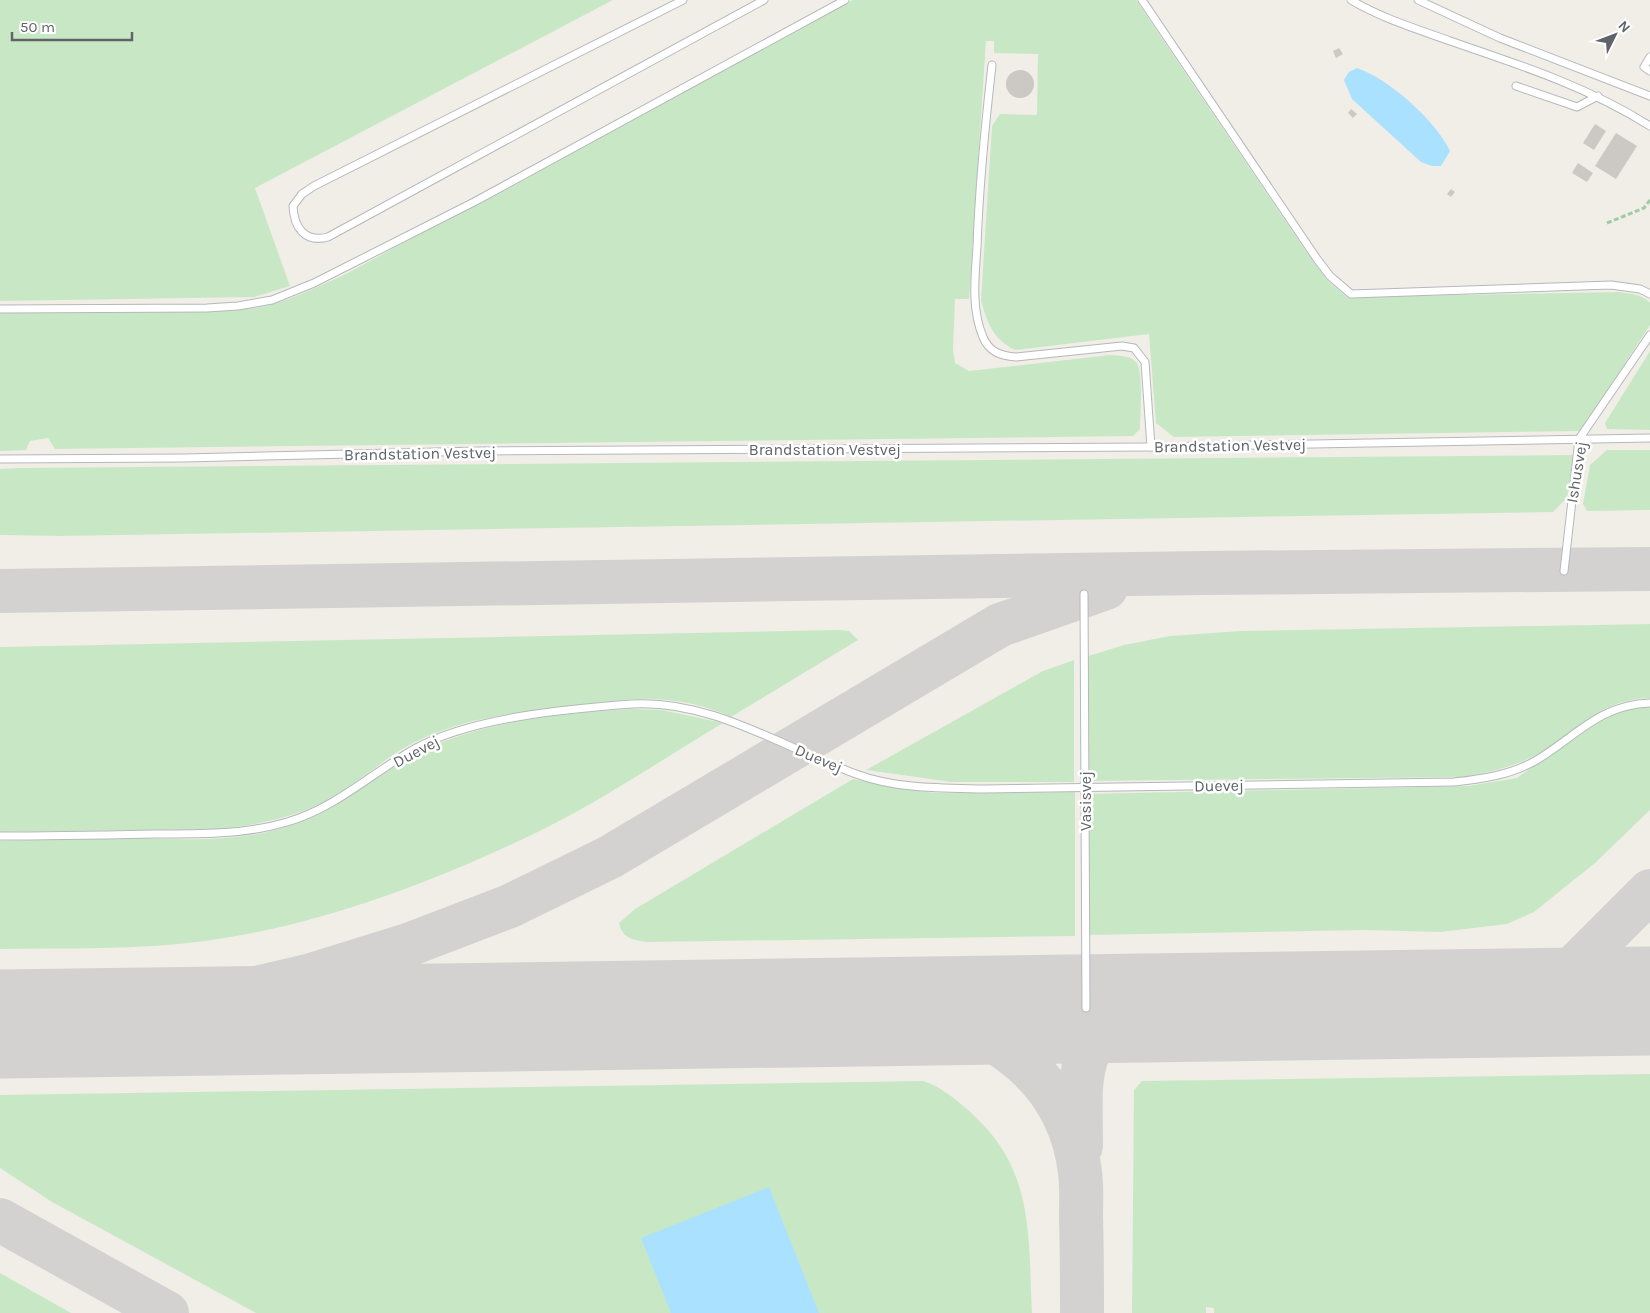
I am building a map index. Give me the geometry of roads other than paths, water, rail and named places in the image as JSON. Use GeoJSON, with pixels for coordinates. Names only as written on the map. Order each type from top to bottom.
{"type":"FeatureCollection","features":[{"type":"Feature","properties":{"kind":"lane"},"geometry":{"type":"LineString","coordinates":[[683,0],[314,186],[302,194],[293,206],[294,222],[303,233],[318,240],[328,238],[764,0]]}},
{"type":"Feature","properties":{"kind":"lane"},"geometry":{"type":"LineString","coordinates":[[0,309],[207,308],[238,306],[272,300],[314,283],[474,202],[845,0]]}},
{"type":"Feature","properties":{"kind":"lane"},"geometry":{"type":"LineString","coordinates":[[1142,0],[1317,259],[1330,276],[1351,294],[1611,285],[1640,289],[1650,294]]}},
{"type":"Feature","properties":{"kind":"lane"},"geometry":{"type":"LineString","coordinates":[[1351,0],[1420,30],[1565,81],[1598,96],[1650,126]]}},
{"type":"Feature","properties":{"kind":"lane"},"geometry":{"type":"LineString","coordinates":[[1418,0],[1500,38],[1650,96]]}},
{"type":"Feature","properties":{"kind":"lane"},"geometry":{"type":"LineString","coordinates":[[1650,58],[1644,67],[1650,70]]}},
{"type":"Feature","properties":{"kind":"lane"},"geometry":{"type":"LineString","coordinates":[[992,65],[979,176],[975,282],[977,314],[983,338],[991,349],[1002,356],[1016,357],[1122,346],[1134,348],[1145,362],[1151,447]]}},
{"type":"Feature","properties":{"kind":"lane"},"geometry":{"type":"LineString","coordinates":[[1516,86],[1578,107],[1598,96]]}},
{"type":"Feature","properties":{"kind":"lane","name":"Ishusvej"},"geometry":{"type":"LineString","coordinates":[[1564,570],[1579,439],[1650,335]]}},
{"type":"Feature","properties":{"kind":"lane","name":"Brandstation Vestvej"},"geometry":{"type":"LineString","coordinates":[[0,459],[185,458],[480,451],[1151,447],[1650,438]]}},
{"type":"Feature","properties":{"kind":"lane","name":"Vasisvej"},"geometry":{"type":"LineString","coordinates":[[1084,594],[1086,1008]]}},
{"type":"Feature","properties":{"kind":"lane","name":"Duevej"},"geometry":{"type":"LineString","coordinates":[[0,836],[224,833],[288,822],[342,797],[418,747],[450,733],[554,712],[636,704],[704,712],[858,775],[892,783],[930,787],[984,789],[1454,782],[1484,779],[1509,773],[1536,760],[1596,717],[1635,704],[1650,703]]}},
{"type":"Feature","properties":{"kind":"water"},"geometry":{"type":"Polygon","coordinates":[[[1357,68],[1370,73],[1397,91],[1434,126],[1450,151],[1441,166],[1432,166],[1421,162],[1352,99],[1344,80],[1349,72],[1357,68]]]}},
{"type":"Feature","properties":{"kind":"water"},"geometry":{"type":"Polygon","coordinates":[[[769,1187],[819,1313],[671,1313],[641,1238],[769,1187]]]}}]}
